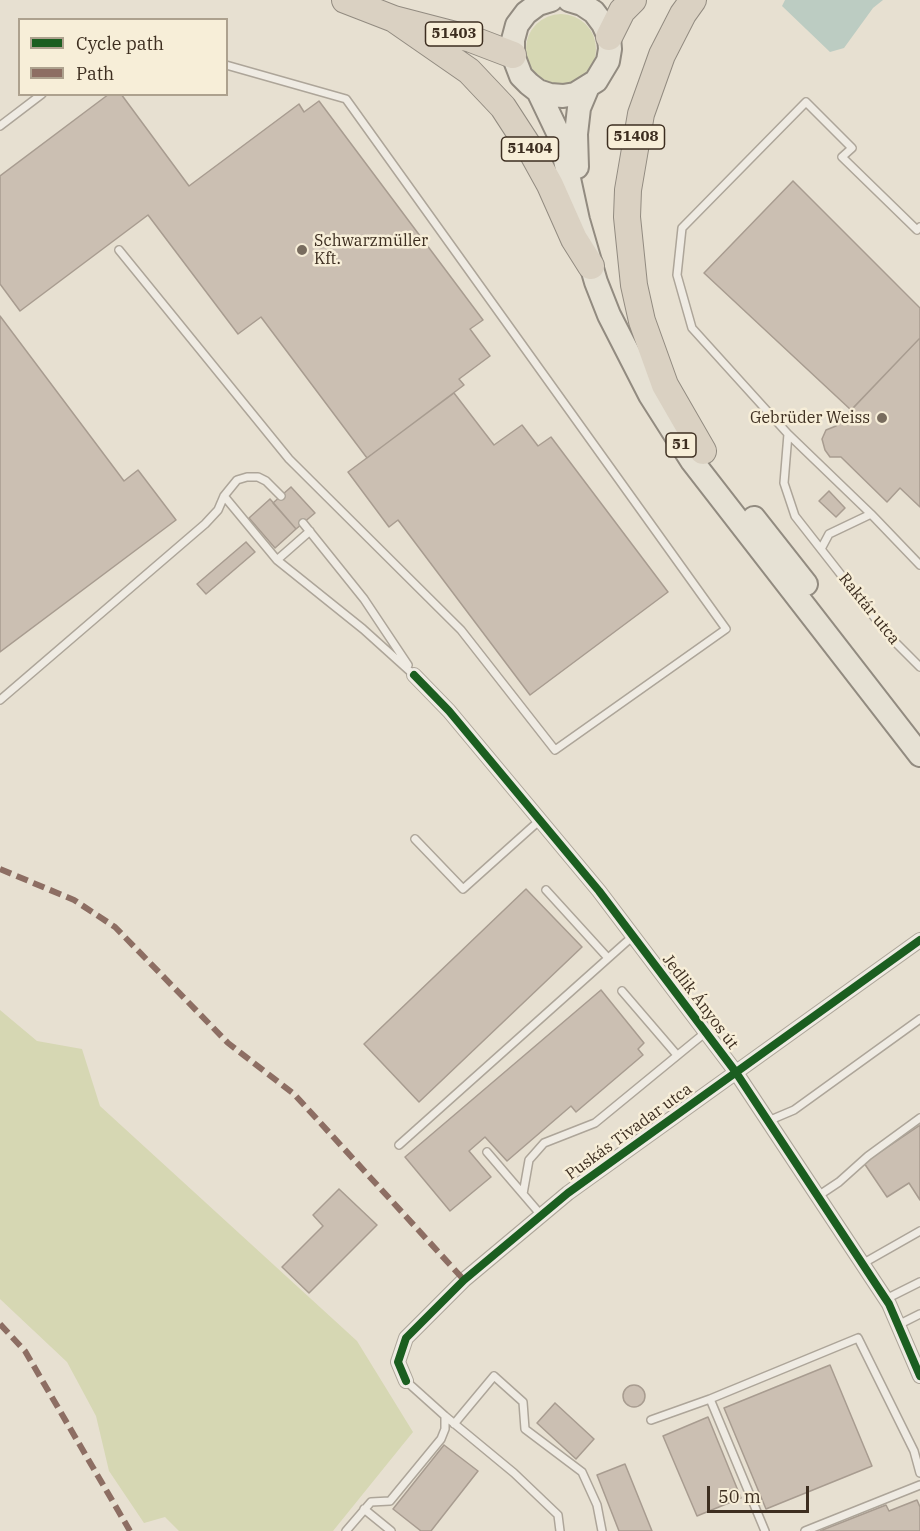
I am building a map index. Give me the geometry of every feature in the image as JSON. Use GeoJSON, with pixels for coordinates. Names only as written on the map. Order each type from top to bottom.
{"type":"FeatureCollection","features":[{"type":"Feature","properties":{"kind":"highway","name":"51403"},"geometry":{"type":"LineString","coordinates":[[345,0],[394,19],[471,39],[513,55]]}},
{"type":"Feature","properties":{"kind":"highway","name":"51408"},"geometry":{"type":"LineString","coordinates":[[693,0],[683,14],[662,55],[641,114],[628,190],[627,218],[634,285],[642,321],[665,385],[703,451]]}},
{"type":"Feature","properties":{"kind":"highway"},"geometry":{"type":"LineString","coordinates":[[609,37],[627,6]]}},
{"type":"Feature","properties":{"kind":"highway","name":"51404"},"geometry":{"type":"LineString","coordinates":[[394,19],[469,71],[503,107],[530,147],[574,238],[591,266]]}},
{"type":"Feature","properties":{"kind":"main road"},"geometry":{"type":"LineString","coordinates":[[513,55],[513,40],[518,25],[526,13],[538,4],[551,0]]}},
{"type":"Feature","properties":{"kind":"main road"},"geometry":{"type":"LineString","coordinates":[[569,0],[582,4],[594,12],[609,37]]}},
{"type":"Feature","properties":{"kind":"main road","name":"51"},"geometry":{"type":"LineString","coordinates":[[609,37],[608,61],[603,72],[587,89],[579,108],[576,134],[577,171],[587,218],[620,314],[661,395],[920,731]]}},
{"type":"Feature","properties":{"kind":"main road","name":"51"},"geometry":{"type":"LineString","coordinates":[[513,55],[521,76],[538,91],[560,137],[591,266],[609,315],[629,356],[671,430],[692,461],[920,755]]}},
{"type":"Feature","properties":{"kind":"main road"},"geometry":{"type":"LineString","coordinates":[[538,91],[563,96],[587,89]]}},
{"type":"Feature","properties":{"kind":"street","name":"Jedlik Ányos út"},"geometry":{"type":"LineString","coordinates":[[414,675],[449,711],[540,820],[633,936],[735,1071],[886,1299],[920,1376]]}},
{"type":"Feature","properties":{"kind":"street","name":"Puskás Tivadar utca"},"geometry":{"type":"LineString","coordinates":[[406,1381],[398,1362],[406,1338],[464,1280],[568,1193],[735,1071],[918,946]]}},
{"type":"Feature","properties":{"kind":"lane"},"geometry":{"type":"LineString","coordinates":[[119,250],[289,459],[461,630],[555,750],[726,629],[346,99],[228,66]]}},
{"type":"Feature","properties":{"kind":"lane"},"geometry":{"type":"LineString","coordinates":[[0,126],[39,96]]}},
{"type":"Feature","properties":{"kind":"lane"},"geometry":{"type":"LineString","coordinates":[[920,228],[917,230],[842,157],[852,148],[806,102],[682,228],[677,275],[692,328],[788,434],[920,565]]}},
{"type":"Feature","properties":{"kind":"lane","name":"Raktár utca"},"geometry":{"type":"LineString","coordinates":[[788,434],[784,483],[795,516],[890,636],[920,667]]}},
{"type":"Feature","properties":{"kind":"lane"},"geometry":{"type":"LineString","coordinates":[[0,700],[205,524],[218,510],[224,496],[237,480],[258,477],[281,496]]}},
{"type":"Feature","properties":{"kind":"lane"},"geometry":{"type":"LineString","coordinates":[[224,496],[277,560],[363,629],[414,675]]}},
{"type":"Feature","properties":{"kind":"lane"},"geometry":{"type":"LineString","coordinates":[[821,549],[829,534],[871,514]]}},
{"type":"Feature","properties":{"kind":"lane"},"geometry":{"type":"LineString","coordinates":[[303,523],[364,599],[414,675]]}},
{"type":"Feature","properties":{"kind":"lane"},"geometry":{"type":"LineString","coordinates":[[277,560],[310,531]]}},
{"type":"Feature","properties":{"kind":"lane"},"geometry":{"type":"LineString","coordinates":[[415,839],[463,889],[540,820]]}},
{"type":"Feature","properties":{"kind":"lane"},"geometry":{"type":"LineString","coordinates":[[546,890],[608,958]]}},
{"type":"Feature","properties":{"kind":"lane"},"geometry":{"type":"LineString","coordinates":[[399,1145],[633,936]]}},
{"type":"Feature","properties":{"kind":"lane"},"geometry":{"type":"LineString","coordinates":[[622,991],[677,1055]]}},
{"type":"Feature","properties":{"kind":"lane"},"geometry":{"type":"LineString","coordinates":[[768,1121],[794,1110],[920,1019]]}},
{"type":"Feature","properties":{"kind":"lane"},"geometry":{"type":"LineString","coordinates":[[523,1194],[529,1160],[544,1143],[595,1123],[706,1032]]}},
{"type":"Feature","properties":{"kind":"lane"},"geometry":{"type":"LineString","coordinates":[[818,1196],[920,1118]]}},
{"type":"Feature","properties":{"kind":"lane"},"geometry":{"type":"LineString","coordinates":[[487,1152],[541,1215]]}},
{"type":"Feature","properties":{"kind":"lane"},"geometry":{"type":"LineString","coordinates":[[862,1264],[920,1231]]}},
{"type":"Feature","properties":{"kind":"lane"},"geometry":{"type":"LineString","coordinates":[[886,1299],[920,1282]]}},
{"type":"Feature","properties":{"kind":"lane"},"geometry":{"type":"LineString","coordinates":[[898,1325],[920,1314]]}},
{"type":"Feature","properties":{"kind":"lane"},"geometry":{"type":"LineString","coordinates":[[651,1420],[710,1400],[858,1338],[914,1450],[920,1473]]}},
{"type":"Feature","properties":{"kind":"lane"},"geometry":{"type":"LineString","coordinates":[[454,1424],[494,1376],[524,1402],[525,1429],[582,1472],[597,1505],[602,1531]]}},
{"type":"Feature","properties":{"kind":"lane"},"geometry":{"type":"LineString","coordinates":[[406,1381],[514,1473],[558,1515],[560,1531]]}},
{"type":"Feature","properties":{"kind":"lane"},"geometry":{"type":"LineString","coordinates":[[710,1400],[765,1531]]}},
{"type":"Feature","properties":{"kind":"lane"},"geometry":{"type":"LineString","coordinates":[[346,1531],[371,1502],[390,1501],[441,1439],[445,1428],[445,1416]]}},
{"type":"Feature","properties":{"kind":"lane"},"geometry":{"type":"LineString","coordinates":[[805,1531],[920,1485]]}},
{"type":"Feature","properties":{"kind":"lane"},"geometry":{"type":"LineString","coordinates":[[364,1509],[391,1531]]}},
{"type":"Feature","properties":{"kind":"green space"},"geometry":{"type":"Polygon","coordinates":[[[561,14],[580,20],[590,30],[596,49],[590,68],[580,78],[561,84],[542,78],[532,68],[526,49],[532,30],[542,20],[561,14]]]}},
{"type":"Feature","properties":{"kind":"green space"},"geometry":{"type":"Polygon","coordinates":[[[0,1010],[37,1041],[82,1049],[100,1106],[357,1341],[413,1432],[333,1531],[179,1531],[165,1517],[144,1523],[109,1471],[96,1416],[67,1362],[0,1299],[0,1010]]]}},
{"type":"Feature","properties":{"kind":"shaded area"},"geometry":{"type":"Polygon","coordinates":[[[785,0],[883,0],[873,8],[844,48],[830,52],[782,6],[785,0]]]}},
{"type":"Feature","properties":{"kind":"building","name":"Schwarzmüller Kft."},"geometry":{"type":"Polygon","coordinates":[[[106,96],[122,96],[189,186],[299,104],[304,112],[319,101],[483,320],[470,329],[490,356],[459,379],[464,385],[367,458],[261,317],[238,334],[148,215],[20,311],[0,284],[0,176],[106,96]]]}},
{"type":"Feature","properties":{"kind":"building"},"geometry":{"type":"Polygon","coordinates":[[[793,181],[920,308],[920,338],[851,410],[704,273],[793,181]]]}},
{"type":"Feature","properties":{"kind":"building"},"geometry":{"type":"Polygon","coordinates":[[[0,316],[124,481],[138,470],[176,520],[0,652],[0,316]]]}},
{"type":"Feature","properties":{"kind":"building","name":"Gebrüder Weiss"},"geometry":{"type":"Polygon","coordinates":[[[920,338],[920,507],[900,488],[887,502],[841,457],[830,457],[822,439],[826,430],[836,426],[920,338]]]}},
{"type":"Feature","properties":{"kind":"building"},"geometry":{"type":"Polygon","coordinates":[[[454,393],[494,445],[522,425],[538,446],[551,437],[668,592],[530,695],[398,520],[389,527],[348,472],[454,393]]]}},
{"type":"Feature","properties":{"kind":"building"},"geometry":{"type":"Polygon","coordinates":[[[291,487],[315,513],[296,529],[273,503],[291,487]]]}},
{"type":"Feature","properties":{"kind":"building"},"geometry":{"type":"Polygon","coordinates":[[[829,491],[845,508],[836,517],[819,501],[829,491]]]}},
{"type":"Feature","properties":{"kind":"building"},"geometry":{"type":"Polygon","coordinates":[[[270,499],[296,529],[275,548],[249,518],[270,499]]]}},
{"type":"Feature","properties":{"kind":"building"},"geometry":{"type":"Polygon","coordinates":[[[246,542],[255,552],[206,594],[197,584],[246,542]]]}},
{"type":"Feature","properties":{"kind":"building"},"geometry":{"type":"Polygon","coordinates":[[[526,889],[582,947],[419,1102],[364,1044],[526,889]]]}},
{"type":"Feature","properties":{"kind":"building"},"geometry":{"type":"Polygon","coordinates":[[[601,990],[644,1043],[638,1049],[643,1055],[576,1112],[571,1106],[507,1161],[485,1137],[469,1151],[491,1177],[450,1211],[405,1157],[601,990]]]}},
{"type":"Feature","properties":{"kind":"building"},"geometry":{"type":"Polygon","coordinates":[[[920,1125],[920,1200],[909,1183],[887,1197],[864,1163],[920,1125]]]}},
{"type":"Feature","properties":{"kind":"building"},"geometry":{"type":"Polygon","coordinates":[[[339,1189],[377,1225],[309,1293],[282,1267],[323,1226],[313,1215],[339,1189]]]}},
{"type":"Feature","properties":{"kind":"building"},"geometry":{"type":"Polygon","coordinates":[[[830,1365],[872,1466],[766,1509],[724,1408],[830,1365]]]}},
{"type":"Feature","properties":{"kind":"building"},"geometry":{"type":"Polygon","coordinates":[[[634,1385],[642,1388],[645,1396],[642,1404],[634,1407],[626,1404],[623,1396],[626,1388],[634,1385]]]}},
{"type":"Feature","properties":{"kind":"building"},"geometry":{"type":"Polygon","coordinates":[[[555,1403],[594,1439],[576,1459],[537,1423],[555,1403]]]}},
{"type":"Feature","properties":{"kind":"building"},"geometry":{"type":"Polygon","coordinates":[[[708,1417],[741,1498],[697,1516],[663,1436],[708,1417]]]}},
{"type":"Feature","properties":{"kind":"building"},"geometry":{"type":"Polygon","coordinates":[[[444,1445],[478,1471],[431,1531],[421,1531],[393,1509],[444,1445]]]}},
{"type":"Feature","properties":{"kind":"building"},"geometry":{"type":"Polygon","coordinates":[[[625,1464],[652,1531],[619,1531],[597,1475],[625,1464]]]}},
{"type":"Feature","properties":{"kind":"building"},"geometry":{"type":"Polygon","coordinates":[[[917,1500],[920,1507],[920,1531],[820,1531],[886,1505],[889,1511],[917,1500]]]}},
{"type":"Feature","properties":{"kind":"marked path"},"geometry":{"type":"LineString","coordinates":[[0,869],[74,900],[115,927],[228,1043],[294,1094],[464,1280]]}},
{"type":"Feature","properties":{"kind":"marked path"},"geometry":{"type":"LineString","coordinates":[[0,1324],[25,1351],[130,1531]]}},
{"type":"Feature","properties":{"kind":"cycle path"},"geometry":{"type":"LineString","coordinates":[[414,675],[449,711],[599,891],[735,1071],[889,1304],[920,1376]]}},
{"type":"Feature","properties":{"kind":"cycle path"},"geometry":{"type":"LineString","coordinates":[[406,1381],[398,1362],[406,1338],[464,1280],[568,1193],[920,940]]}},
{"type":"Feature","properties":{"kind":"place","name":"Schwarzmüller Kft."},"geometry":{"type":"Point","coordinates":[302,250]}},
{"type":"Feature","properties":{"kind":"place","name":"Gebrüder Weiss"},"geometry":{"type":"Point","coordinates":[882,418]}}]}
